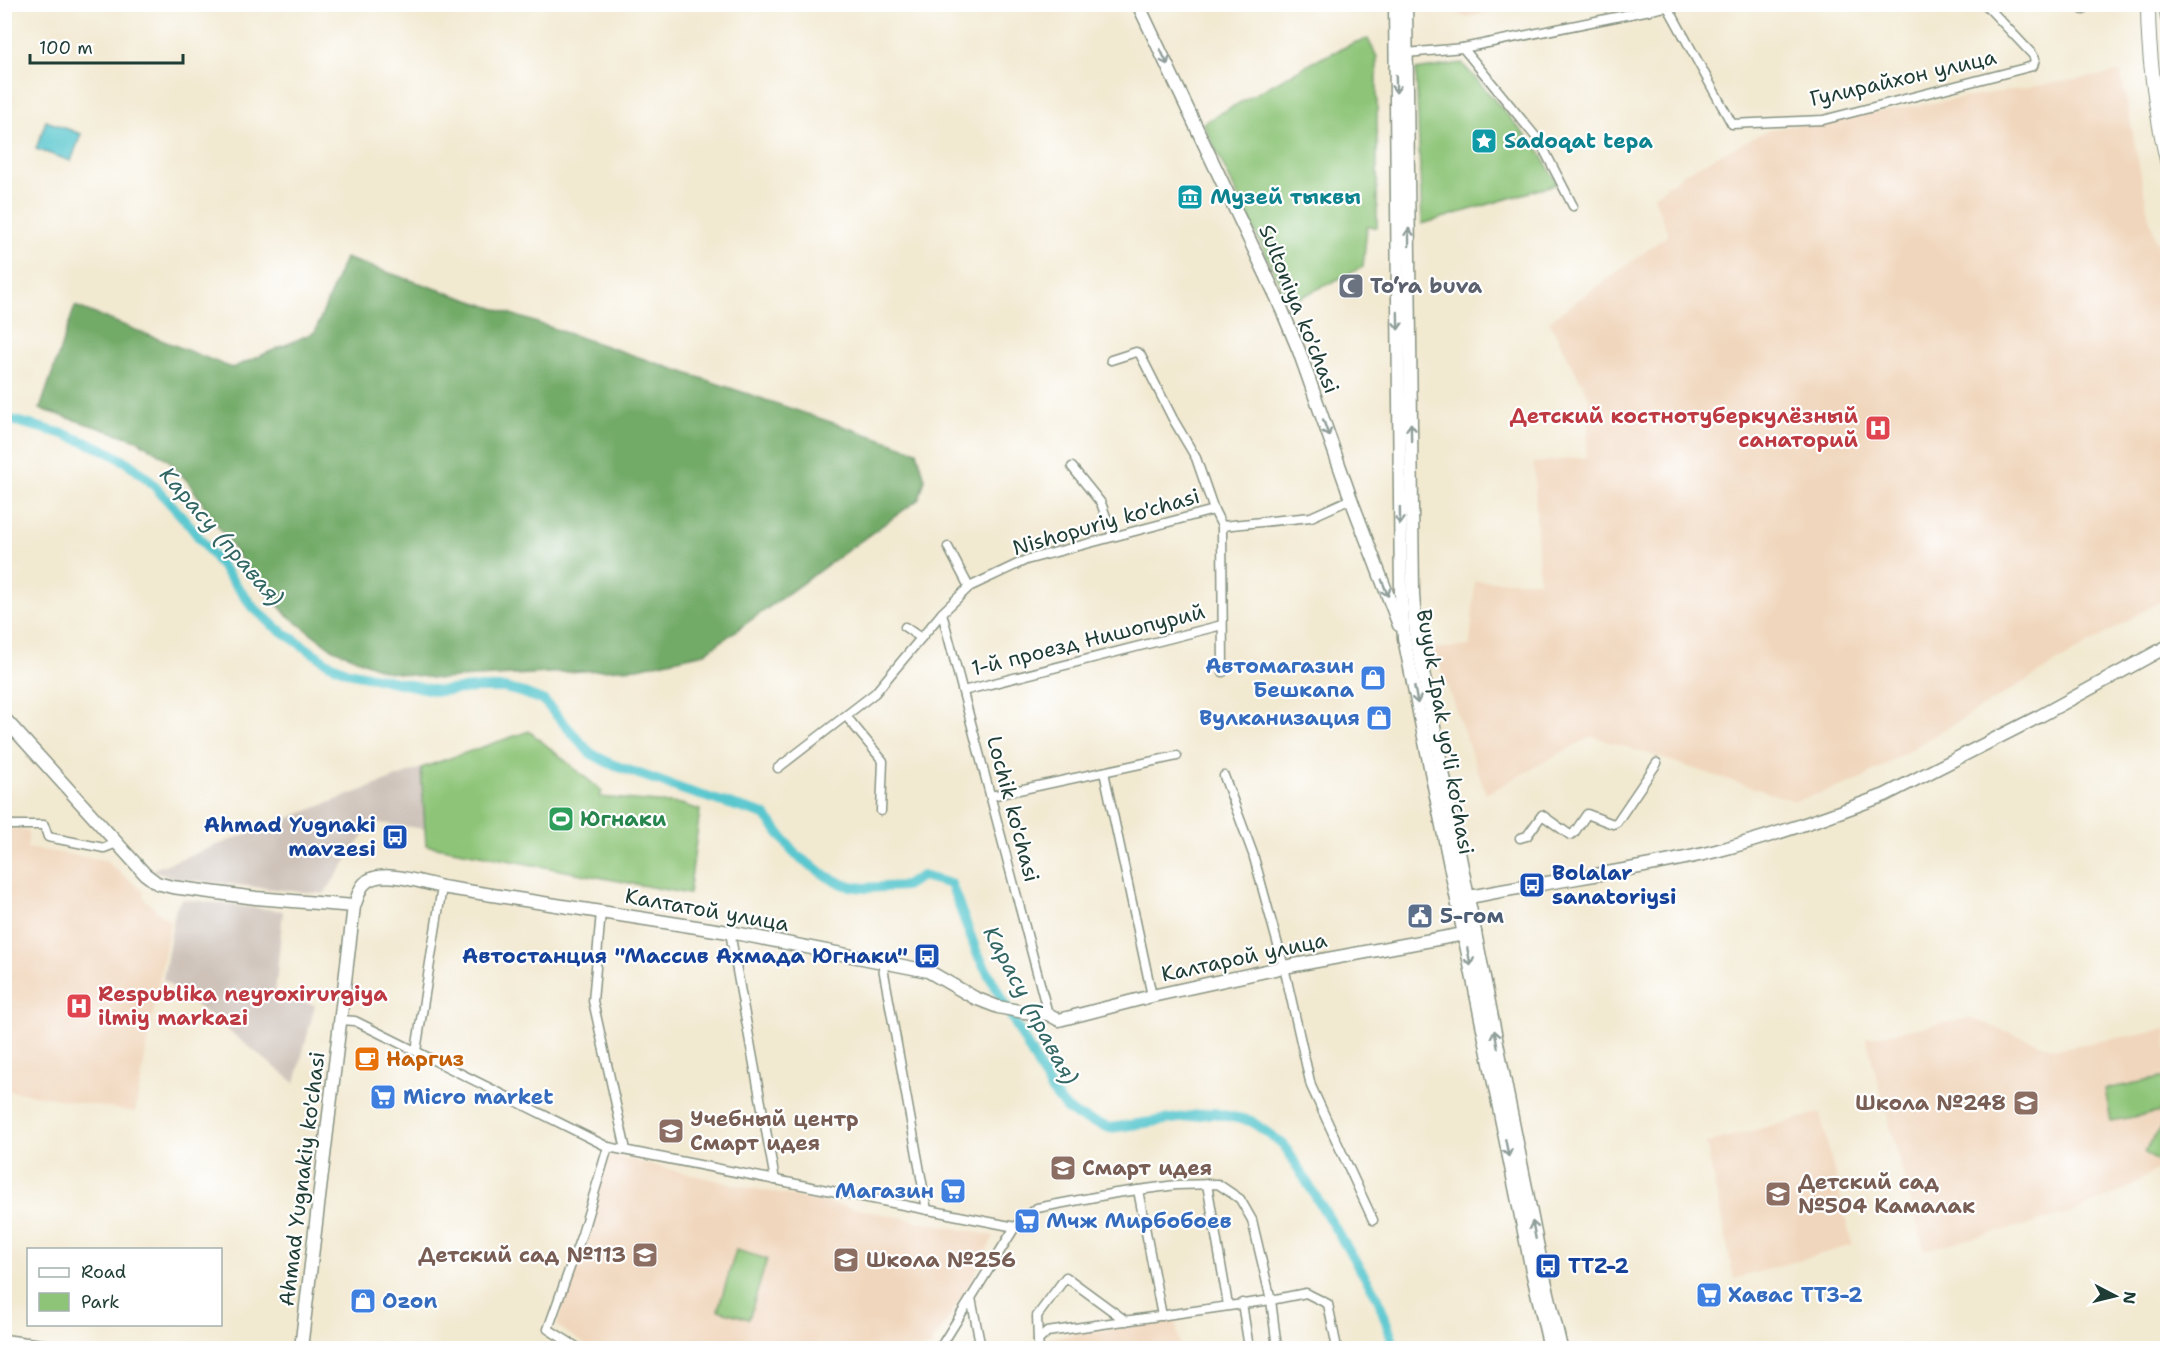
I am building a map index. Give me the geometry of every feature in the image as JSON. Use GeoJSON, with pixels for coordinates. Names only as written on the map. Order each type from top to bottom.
{"type":"FeatureCollection","features":[{"type":"Feature","properties":{"kind":"main road"},"geometry":{"type":"LineString","coordinates":[[2148,4],[2157,113],[2168,165]]}},
{"type":"Feature","properties":{"kind":"main road"},"geometry":{"type":"LineString","coordinates":[[2166,4],[2168,18]]}},
{"type":"Feature","properties":{"kind":"street","name":"Sultoniya ko'chasi"},"geometry":{"type":"LineString","coordinates":[[1138,4],[1277,298],[1299,351],[1351,499],[1404,638]]}},
{"type":"Feature","properties":{"kind":"street","name":"Buyuk Ipak yo'li ko'chasi"},"geometry":{"type":"LineString","coordinates":[[1395,4],[1401,53],[1416,637],[1532,1271],[1550,1348]]}},
{"type":"Feature","properties":{"kind":"street","name":"Buyuk Ipak yo'li ko'chasi"},"geometry":{"type":"LineString","coordinates":[[1406,4],[1401,53],[1401,594],[1404,638],[1463,899]]}},
{"type":"Feature","properties":{"kind":"street","name":"Гулирайхон улица"},"geometry":{"type":"LineString","coordinates":[[1463,48],[1665,7],[1669,9],[1732,124],[1823,120],[2032,66],[2035,59],[2032,54],[1985,4]]}},
{"type":"Feature","properties":{"kind":"street"},"geometry":{"type":"LineString","coordinates":[[1401,53],[1463,48],[1540,142],[1573,206]]}},
{"type":"Feature","properties":{"kind":"street"},"geometry":{"type":"LineString","coordinates":[[1111,360],[1136,352],[1140,354],[1196,458],[1214,510]]}},
{"type":"Feature","properties":{"kind":"street"},"geometry":{"type":"LineString","coordinates":[[1072,467],[1101,503],[1113,536]]}},
{"type":"Feature","properties":{"kind":"street","name":"Nishopuriy ko'chasi"},"geometry":{"type":"LineString","coordinates":[[778,768],[875,693],[942,613],[969,587],[1026,560],[1214,510],[1222,526],[1311,518],[1351,499]]}},
{"type":"Feature","properties":{"kind":"street"},"geometry":{"type":"LineString","coordinates":[[1222,526],[1222,672]]}},
{"type":"Feature","properties":{"kind":"street"},"geometry":{"type":"LineString","coordinates":[[948,547],[969,587]]}},
{"type":"Feature","properties":{"kind":"street","name":"Lochik ko'chasi"},"geometry":{"type":"LineString","coordinates":[[942,613],[1048,1014]]}},
{"type":"Feature","properties":{"kind":"street","name":"1-й проезд Нишопурий"},"geometry":{"type":"LineString","coordinates":[[963,691],[1222,625]]}},
{"type":"Feature","properties":{"kind":"street"},"geometry":{"type":"LineString","coordinates":[[905,627],[921,638]]}},
{"type":"Feature","properties":{"kind":"street"},"geometry":{"type":"LineString","coordinates":[[1463,899],[1713,851],[1759,839],[1864,803],[1885,795],[2010,731],[2168,646]]}},
{"type":"Feature","properties":{"kind":"street"},"geometry":{"type":"LineString","coordinates":[[846,716],[883,761],[881,811]]}},
{"type":"Feature","properties":{"kind":"street"},"geometry":{"type":"LineString","coordinates":[[4,718],[149,877],[167,886],[256,898],[354,906]]}},
{"type":"Feature","properties":{"kind":"street"},"geometry":{"type":"LineString","coordinates":[[991,796],[1177,756]]}},
{"type":"Feature","properties":{"kind":"street"},"geometry":{"type":"LineString","coordinates":[[1520,838],[1527,836],[1542,815],[1564,833],[1570,835],[1574,833],[1587,814],[1612,824],[1617,822],[1657,763]]}},
{"type":"Feature","properties":{"kind":"street"},"geometry":{"type":"LineString","coordinates":[[1104,772],[1152,996]]}},
{"type":"Feature","properties":{"kind":"street"},"geometry":{"type":"LineString","coordinates":[[1224,776],[1252,854],[1284,967],[1311,1086],[1373,1220]]}},
{"type":"Feature","properties":{"kind":"street"},"geometry":{"type":"LineString","coordinates":[[4,825],[44,825],[48,837],[104,848],[117,843]]}},
{"type":"Feature","properties":{"kind":"street","name":"Калтатой улица"},"geometry":{"type":"LineString","coordinates":[[374,878],[397,877],[428,882],[442,887],[730,932],[928,971],[975,998],[998,1007],[1024,1012]]}},
{"type":"Feature","properties":{"kind":"street","name":"Ahmad Yugnakiy ko'chasi"},"geometry":{"type":"LineString","coordinates":[[301,1348],[354,906],[364,884],[374,878]]}},
{"type":"Feature","properties":{"kind":"street"},"geometry":{"type":"LineString","coordinates":[[416,1051],[442,887]]}},
{"type":"Feature","properties":{"kind":"street"},"geometry":{"type":"LineString","coordinates":[[601,912],[592,1001],[626,1150]]}},
{"type":"Feature","properties":{"kind":"street"},"geometry":{"type":"LineString","coordinates":[[730,932],[776,1179]]}},
{"type":"Feature","properties":{"kind":"street","name":"Buyuk Ipak yo'li ko'chasi"},"geometry":{"type":"LineString","coordinates":[[1469,933],[1561,1348]]}},
{"type":"Feature","properties":{"kind":"street","name":"Калтарой улица"},"geometry":{"type":"LineString","coordinates":[[1024,1012],[1048,1014],[1059,1020],[1152,996],[1284,967],[1469,933]]}},
{"type":"Feature","properties":{"kind":"street"},"geometry":{"type":"LineString","coordinates":[[882,962],[927,1210]]}},
{"type":"Feature","properties":{"kind":"street"},"geometry":{"type":"LineString","coordinates":[[341,1020],[355,1021],[608,1147],[1015,1227]]}},
{"type":"Feature","properties":{"kind":"street"},"geometry":{"type":"LineString","coordinates":[[578,1348],[548,1329],[582,1234],[608,1147]]}},
{"type":"Feature","properties":{"kind":"street"},"geometry":{"type":"LineString","coordinates":[[1208,1184],[1228,1305]]}},
{"type":"Feature","properties":{"kind":"street"},"geometry":{"type":"LineString","coordinates":[[940,1348],[1015,1227],[1037,1208],[1138,1190],[1176,1185],[1218,1184],[1240,1199],[1252,1220],[1271,1300],[1277,1348]]}},
{"type":"Feature","properties":{"kind":"street"},"geometry":{"type":"LineString","coordinates":[[1138,1190],[1162,1316]]}},
{"type":"Feature","properties":{"kind":"street"},"geometry":{"type":"LineString","coordinates":[[1039,1345],[1037,1316],[1066,1277],[1126,1321]]}},
{"type":"Feature","properties":{"kind":"street"},"geometry":{"type":"LineString","coordinates":[[1039,1345],[1047,1332],[1306,1293],[1328,1304],[1337,1348]]}},
{"type":"Feature","properties":{"kind":"street"},"geometry":{"type":"LineString","coordinates":[[971,1298],[981,1348]]}},
{"type":"Feature","properties":{"kind":"street"},"geometry":{"type":"LineString","coordinates":[[1242,1304],[1249,1348]]}},
{"type":"Feature","properties":{"kind":"street"},"geometry":{"type":"LineString","coordinates":[[4,1340],[72,1348]]}},
{"type":"Feature","properties":{"kind":"shaded area"},"geometry":{"type":"Polygon","coordinates":[[[1439,5],[1523,5],[1466,17],[1439,5]]]}},
{"type":"Feature","properties":{"kind":"shaded area","name":"Детский костнотуберкулёзный санаторий"},"geometry":{"type":"Polygon","coordinates":[[[2121,72],[2149,218],[2167,272],[2167,597],[1858,781],[1795,801],[1592,736],[1486,794],[1434,649],[1470,646],[1475,581],[1539,581],[1534,463],[1586,457],[1590,399],[1549,321],[1668,235],[1654,196],[1688,171],[1768,130],[2121,72]]]}},
{"type":"Feature","properties":{"kind":"shaded area"},"geometry":{"type":"Polygon","coordinates":[[[421,768],[425,829],[373,822],[324,894],[175,879],[151,870],[421,768]]]}},
{"type":"Feature","properties":{"kind":"shaded area","name":"Respublika neyroxirurgiya ilmiy markazi"},"geometry":{"type":"Polygon","coordinates":[[[4,827],[29,831],[27,848],[104,860],[143,891],[144,899],[170,922],[135,1112],[5,1090],[4,827]]]}},
{"type":"Feature","properties":{"kind":"shaded area"},"geometry":{"type":"Polygon","coordinates":[[[182,899],[283,911],[275,994],[315,1005],[295,1083],[163,979],[176,907],[182,899]]]}},
{"type":"Feature","properties":{"kind":"shaded area","name":"Школа №248"},"geometry":{"type":"Polygon","coordinates":[[[1969,1018],[2056,1049],[2167,1029],[2167,1157],[2163,1164],[2134,1185],[2070,1214],[1924,1250],[1866,1038],[1969,1018]]]}},
{"type":"Feature","properties":{"kind":"shaded area","name":"Детский сад №504 Камалак"},"geometry":{"type":"Polygon","coordinates":[[[1820,1113],[1852,1245],[1734,1279],[1706,1143],[1820,1113]]]}},
{"type":"Feature","properties":{"kind":"shaded area","name":"Школа №256"},"geometry":{"type":"Polygon","coordinates":[[[609,1155],[731,1184],[994,1236],[970,1284],[930,1348],[687,1348],[695,1318],[686,1348],[591,1348],[557,1326],[609,1155]]]}},
{"type":"Feature","properties":{"kind":"shaded area"},"geometry":{"type":"Polygon","coordinates":[[[1175,1318],[1180,1348],[1049,1348],[1047,1339],[1175,1318]]]}},
{"type":"Feature","properties":{"kind":"green space"},"geometry":{"type":"Polygon","coordinates":[[[1368,39],[1377,57],[1377,227],[1367,227],[1363,267],[1289,303],[1203,123],[1313,62],[1356,42],[1368,39]]]}},
{"type":"Feature","properties":{"kind":"green space"},"geometry":{"type":"Polygon","coordinates":[[[1462,63],[1540,152],[1557,184],[1422,224],[1416,70],[1462,63]]]}},
{"type":"Feature","properties":{"kind":"green space"},"geometry":{"type":"Polygon","coordinates":[[[345,258],[917,451],[925,479],[919,499],[705,653],[638,668],[439,679],[385,671],[331,648],[287,615],[253,578],[189,483],[167,459],[137,440],[40,409],[75,306],[232,368],[315,332],[345,258]]]}},
{"type":"Feature","properties":{"kind":"green space","name":"Югнаки"},"geometry":{"type":"Polygon","coordinates":[[[529,731],[602,791],[600,797],[681,804],[700,810],[689,894],[426,845],[421,768],[529,731]]]}},
{"type":"Feature","properties":{"kind":"green space"},"geometry":{"type":"Polygon","coordinates":[[[2167,1077],[2167,1111],[2111,1121],[2105,1089],[2167,1077]]]}},
{"type":"Feature","properties":{"kind":"green space"},"geometry":{"type":"Polygon","coordinates":[[[2161,1128],[2167,1133],[2167,1148],[2158,1162],[2144,1152],[2161,1128]]]}},
{"type":"Feature","properties":{"kind":"green space"},"geometry":{"type":"Polygon","coordinates":[[[736,1250],[767,1259],[749,1319],[718,1310],[736,1250]]]}},
{"type":"Feature","properties":{"kind":"water"},"geometry":{"type":"Polygon","coordinates":[[[46,121],[81,134],[71,161],[36,149],[46,121]]]}},
{"type":"Feature","properties":{"kind":"waterway","name":"Карасу (правая)"},"geometry":{"type":"LineString","coordinates":[[4,418],[64,434],[103,449],[128,463],[149,480],[187,522],[253,607],[274,626],[328,663],[348,672],[438,691],[504,688],[524,693],[544,701],[590,753],[611,764],[765,815],[796,855],[828,877],[845,885],[863,888],[905,886],[922,876],[951,884],[977,953],[1052,1091],[1064,1106],[1077,1116],[1110,1128],[1213,1113],[1251,1121],[1284,1145],[1378,1298],[1395,1348]]}},
{"type":"Feature","properties":{"kind":"place","name":"Sadoqat tepa"},"geometry":{"type":"Point","coordinates":[1484,141]}},
{"type":"Feature","properties":{"kind":"place","name":"Музей тыквы"},"geometry":{"type":"Point","coordinates":[1190,197]}},
{"type":"Feature","properties":{"kind":"place","name":"To‘ra buva"},"geometry":{"type":"Point","coordinates":[1351,286]}},
{"type":"Feature","properties":{"kind":"place","name":"Детский костнотуберкулёзный санаторий"},"geometry":{"type":"Point","coordinates":[1878,428]}},
{"type":"Feature","properties":{"kind":"place","name":"Автомагазин Бешкапа"},"geometry":{"type":"Point","coordinates":[1373,678]}},
{"type":"Feature","properties":{"kind":"place","name":"Вулканизация"},"geometry":{"type":"Point","coordinates":[1379,718]}},
{"type":"Feature","properties":{"kind":"place","name":"Югнаки"},"geometry":{"type":"Point","coordinates":[561,819]}},
{"type":"Feature","properties":{"kind":"place","name":"Ahmad Yugnaki mavzesi"},"geometry":{"type":"Point","coordinates":[395,837]}},
{"type":"Feature","properties":{"kind":"place","name":"Bolalar sanatoriysi"},"geometry":{"type":"Point","coordinates":[1532,885]}},
{"type":"Feature","properties":{"kind":"place","name":"5-гом"},"geometry":{"type":"Point","coordinates":[1420,916]}},
{"type":"Feature","properties":{"kind":"place","name":"Автостанция \"Массив Ахмада Югнаки\""},"geometry":{"type":"Point","coordinates":[927,956]}},
{"type":"Feature","properties":{"kind":"place","name":"Respublika neyroxirurgiya ilmiy markazi"},"geometry":{"type":"Point","coordinates":[79,1006]}},
{"type":"Feature","properties":{"kind":"place","name":"Наргиз"},"geometry":{"type":"Point","coordinates":[367,1059]}},
{"type":"Feature","properties":{"kind":"place","name":"Micro market"},"geometry":{"type":"Point","coordinates":[383,1097]}},
{"type":"Feature","properties":{"kind":"place","name":"Школа №248"},"geometry":{"type":"Point","coordinates":[2026,1103]}},
{"type":"Feature","properties":{"kind":"place","name":"Учебный центр Смарт идея"},"geometry":{"type":"Point","coordinates":[671,1131]}},
{"type":"Feature","properties":{"kind":"place","name":"Смарт идея"},"geometry":{"type":"Point","coordinates":[1063,1168]}},
{"type":"Feature","properties":{"kind":"place","name":"Магазин"},"geometry":{"type":"Point","coordinates":[953,1191]}},
{"type":"Feature","properties":{"kind":"place","name":"Детский сад №504 Камалак"},"geometry":{"type":"Point","coordinates":[1778,1194]}},
{"type":"Feature","properties":{"kind":"place","name":"Мчж Мирбобоев"},"geometry":{"type":"Point","coordinates":[1027,1221]}},
{"type":"Feature","properties":{"kind":"place","name":"Детский сад №113"},"geometry":{"type":"Point","coordinates":[645,1255]}},
{"type":"Feature","properties":{"kind":"place","name":"Школа №256"},"geometry":{"type":"Point","coordinates":[846,1260]}},
{"type":"Feature","properties":{"kind":"place","name":"TTZ-2"},"geometry":{"type":"Point","coordinates":[1548,1266]}},
{"type":"Feature","properties":{"kind":"place","name":"Хавас ТТЗ-2"},"geometry":{"type":"Point","coordinates":[1709,1295]}},
{"type":"Feature","properties":{"kind":"place","name":"Ozon"},"geometry":{"type":"Point","coordinates":[363,1301]}}]}
